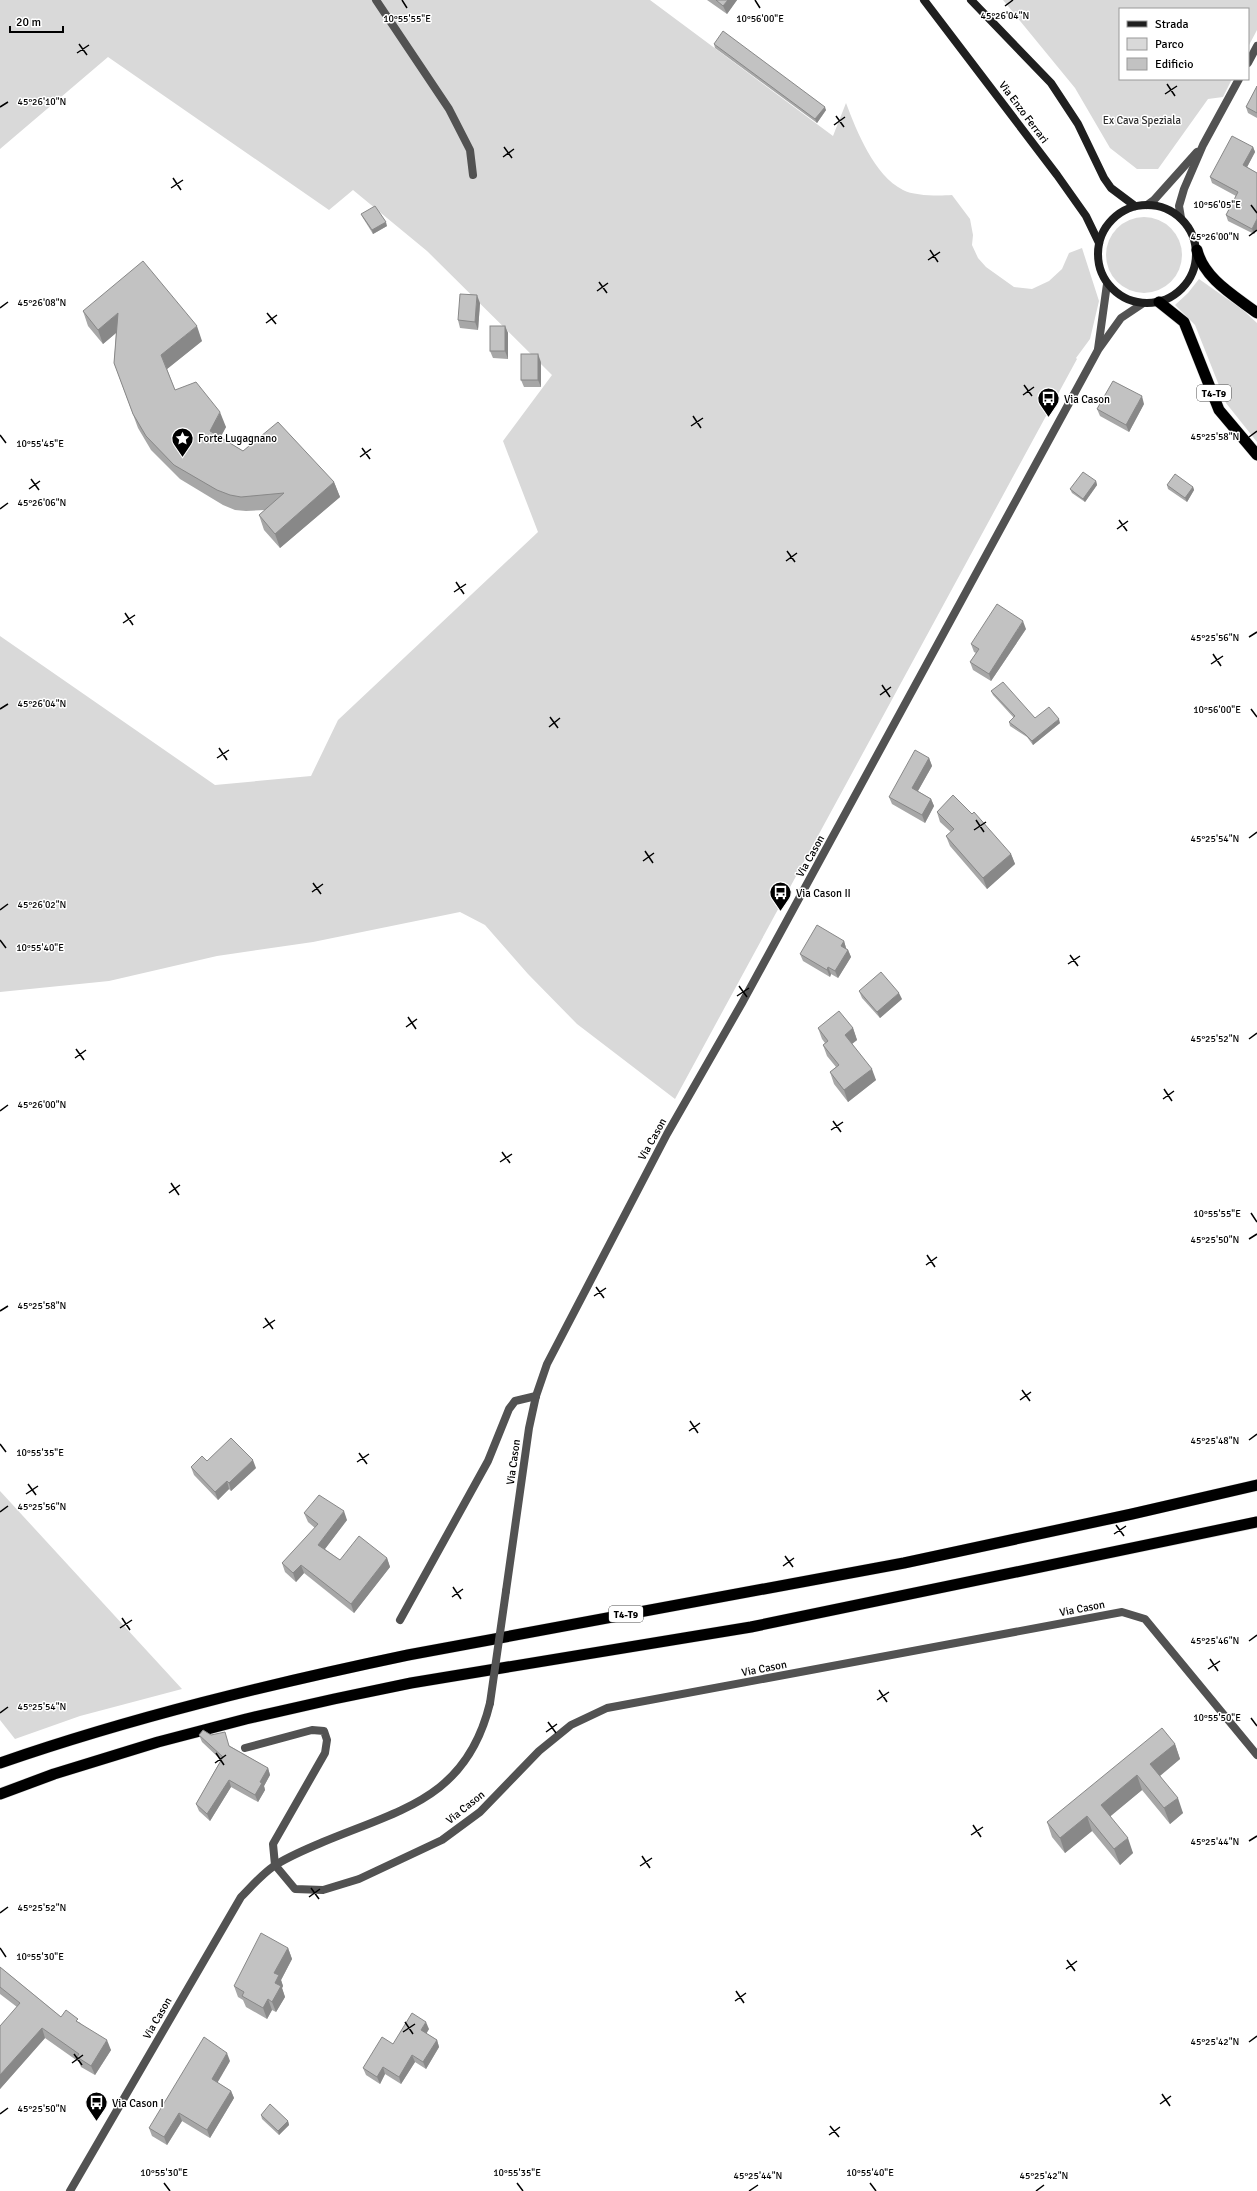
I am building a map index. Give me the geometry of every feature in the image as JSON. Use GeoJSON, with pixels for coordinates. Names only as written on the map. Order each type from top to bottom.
{"type":"FeatureCollection","features":[{"type":"Feature","properties":{"kind":"highway"},"geometry":{"type":"LineString","coordinates":[[1197,250],[1200,262],[1211,276],[1257,314]]}},
{"type":"Feature","properties":{"kind":"highway","name":"T4-T9"},"geometry":{"type":"LineString","coordinates":[[1159,302],[1184,322],[1220,410],[1257,455]]}},
{"type":"Feature","properties":{"kind":"highway","name":"T4-T9"},"geometry":{"type":"LineString","coordinates":[[0,1763],[152,1715],[331,1671],[416,1653],[904,1563],[1125,1516],[1257,1485]]}},
{"type":"Feature","properties":{"kind":"highway"},"geometry":{"type":"LineString","coordinates":[[0,1794],[54,1774],[158,1742],[246,1719],[334,1699],[411,1683],[751,1627],[1257,1522]]}},
{"type":"Feature","properties":{"kind":"main road","name":"Via Enzo Ferrari"},"geometry":{"type":"LineString","coordinates":[[924,0],[1057,175],[1086,216],[1099,243]]}},
{"type":"Feature","properties":{"kind":"main road"},"geometry":{"type":"LineString","coordinates":[[972,0],[1051,83],[1078,124],[1110,188],[1135,206]]}},
{"type":"Feature","properties":{"kind":"main road"},"geometry":{"type":"LineString","coordinates":[[1147,205],[1165,208],[1181,218],[1192,233],[1197,250],[1195,267],[1188,283],[1175,295],[1159,302],[1142,304],[1122,297],[1107,284],[1101,272],[1098,257],[1099,243],[1104,231],[1112,220],[1135,206],[1147,205]]}},
{"type":"Feature","properties":{"kind":"street"},"geometry":{"type":"LineString","coordinates":[[376,0],[449,109],[470,150],[473,175]]}},
{"type":"Feature","properties":{"kind":"street"},"geometry":{"type":"LineString","coordinates":[[1249,60],[1257,46]]}},
{"type":"Feature","properties":{"kind":"street"},"geometry":{"type":"LineString","coordinates":[[1181,218],[1179,206],[1180,200],[1203,145],[1238,80]]}},
{"type":"Feature","properties":{"kind":"street"},"geometry":{"type":"LineString","coordinates":[[1147,205],[1154,200],[1203,145]]}},
{"type":"Feature","properties":{"kind":"street","name":"Via Cason"},"geometry":{"type":"LineString","coordinates":[[1098,350],[1107,284]]}},
{"type":"Feature","properties":{"kind":"street","name":"Via Cason"},"geometry":{"type":"LineString","coordinates":[[70,2191],[241,1897],[263,1874],[275,1865],[316,1845],[400,1812],[426,1798],[449,1780],[473,1748],[484,1727],[490,1703],[529,1428],[536,1396],[547,1364],[568,1320],[667,1134],[742,1003],[1098,350],[1121,318],[1142,304]]}},
{"type":"Feature","properties":{"kind":"street","name":"Via Cason"},"geometry":{"type":"LineString","coordinates":[[400,1620],[488,1461],[509,1409],[514,1401],[536,1396]]}},
{"type":"Feature","properties":{"kind":"street","name":"Via Cason"},"geometry":{"type":"LineString","coordinates":[[275,1865],[295,1888],[323,1890],[359,1879],[392,1865],[442,1840],[480,1812],[539,1751],[571,1725],[607,1708],[1122,1612],[1145,1619],[1257,1756]]}},
{"type":"Feature","properties":{"kind":"street"},"geometry":{"type":"LineString","coordinates":[[245,1748],[312,1730],[324,1731],[328,1740],[325,1753],[273,1844],[275,1865]]}},
{"type":"Feature","properties":{"kind":"green space"},"geometry":{"type":"Polygon","coordinates":[[[0,0],[650,0],[833,136],[846,103],[861,139],[875,164],[883,174],[893,183],[908,192],[927,195],[952,195],[970,219],[973,235],[972,245],[978,258],[986,267],[1014,287],[1032,289],[1049,281],[1062,269],[1069,253],[1082,248],[1099,301],[1090,339],[1076,358],[1077,359],[675,1099],[577,1024],[528,974],[485,925],[460,912],[313,942],[217,956],[109,981],[0,992],[0,636],[215,785],[311,776],[338,720],[538,532],[503,441],[552,375],[427,251],[353,190],[329,210],[108,57],[0,149],[0,0]]]}},
{"type":"Feature","properties":{"kind":"green space","name":"Ex Cava Speziala"},"geometry":{"type":"Polygon","coordinates":[[[1003,0],[1257,0],[1257,30],[1249,45],[1249,8],[1119,8],[1119,80],[1232,80],[1223,97],[1208,99],[1158,169],[1137,169],[1110,148],[1075,88],[1003,0]]]}},
{"type":"Feature","properties":{"kind":"green space"},"geometry":{"type":"Polygon","coordinates":[[[1144,217],[1158,220],[1171,228],[1179,241],[1182,255],[1179,269],[1171,282],[1158,290],[1144,293],[1130,290],[1117,282],[1109,269],[1106,255],[1109,241],[1117,228],[1130,220],[1144,217]]]}},
{"type":"Feature","properties":{"kind":"green space"},"geometry":{"type":"Polygon","coordinates":[[[1199,279],[1243,310],[1257,323],[1257,442],[1226,403],[1195,325],[1175,305],[1188,293],[1199,279]]]}},
{"type":"Feature","properties":{"kind":"green space"},"geometry":{"type":"Polygon","coordinates":[[[0,1491],[182,1689],[80,1716],[15,1739],[0,1720],[0,1491]]]}},
{"type":"Feature","properties":{"kind":"building"},"geometry":{"type":"Polygon","coordinates":[[[716,0],[728,0],[723,6],[716,0]]]}},
{"type":"Feature","properties":{"kind":"building"},"geometry":{"type":"Polygon","coordinates":[[[723,31],[825,107],[815,119],[714,44],[723,31]]]}},
{"type":"Feature","properties":{"kind":"building"},"geometry":{"type":"Polygon","coordinates":[[[1257,86],[1257,113],[1246,107],[1257,86]]]}},
{"type":"Feature","properties":{"kind":"building"},"geometry":{"type":"Polygon","coordinates":[[[1232,136],[1253,147],[1243,165],[1257,173],[1257,219],[1252,229],[1226,215],[1238,192],[1210,177],[1232,136]]]}},
{"type":"Feature","properties":{"kind":"building"},"geometry":{"type":"Polygon","coordinates":[[[375,206],[386,222],[372,230],[361,214],[375,206]]]}},
{"type":"Feature","properties":{"kind":"building"},"geometry":{"type":"Polygon","coordinates":[[[143,261],[197,326],[161,355],[175,390],[196,382],[220,412],[210,431],[243,451],[278,422],[334,482],[275,534],[259,515],[284,493],[241,497],[217,490],[174,465],[146,436],[133,414],[114,363],[118,313],[98,330],[83,311],[143,261]]]}},
{"type":"Feature","properties":{"kind":"building"},"geometry":{"type":"Polygon","coordinates":[[[460,294],[477,295],[475,322],[458,320],[460,294]]]}},
{"type":"Feature","properties":{"kind":"building"},"geometry":{"type":"Polygon","coordinates":[[[490,326],[505,326],[505,351],[490,351],[490,326]]]}},
{"type":"Feature","properties":{"kind":"building"},"geometry":{"type":"Polygon","coordinates":[[[521,354],[538,354],[538,380],[521,380],[521,354]]]}},
{"type":"Feature","properties":{"kind":"building"},"geometry":{"type":"Polygon","coordinates":[[[1113,381],[1142,396],[1126,425],[1097,409],[1113,381]]]}},
{"type":"Feature","properties":{"kind":"building"},"geometry":{"type":"Polygon","coordinates":[[[1083,472],[1096,481],[1083,499],[1070,489],[1083,472]]]}},
{"type":"Feature","properties":{"kind":"building"},"geometry":{"type":"Polygon","coordinates":[[[1175,474],[1193,487],[1185,498],[1167,485],[1175,474]]]}},
{"type":"Feature","properties":{"kind":"building"},"geometry":{"type":"Polygon","coordinates":[[[997,604],[1023,621],[989,674],[970,662],[979,649],[971,644],[997,604]]]}},
{"type":"Feature","properties":{"kind":"building"},"geometry":{"type":"Polygon","coordinates":[[[1003,682],[1035,718],[1049,707],[1059,719],[1032,741],[1009,722],[1015,716],[991,691],[1003,682]]]}},
{"type":"Feature","properties":{"kind":"building"},"geometry":{"type":"Polygon","coordinates":[[[915,750],[929,758],[912,788],[931,799],[922,815],[889,797],[915,750]]]}},
{"type":"Feature","properties":{"kind":"building"},"geometry":{"type":"Polygon","coordinates":[[[953,795],[972,814],[974,812],[1011,854],[983,878],[946,836],[954,829],[937,812],[953,795]]]}},
{"type":"Feature","properties":{"kind":"building"},"geometry":{"type":"Polygon","coordinates":[[[817,925],[844,941],[841,946],[848,950],[835,971],[828,967],[827,970],[800,954],[817,925]]]}},
{"type":"Feature","properties":{"kind":"building"},"geometry":{"type":"Polygon","coordinates":[[[881,972],[899,993],[877,1012],[859,991],[881,972]]]}},
{"type":"Feature","properties":{"kind":"building"},"geometry":{"type":"Polygon","coordinates":[[[839,1011],[853,1028],[845,1035],[872,1069],[844,1090],[830,1072],[839,1065],[823,1045],[828,1041],[818,1028],[839,1011]]]}},
{"type":"Feature","properties":{"kind":"building"},"geometry":{"type":"Polygon","coordinates":[[[231,1438],[253,1460],[229,1483],[227,1481],[215,1492],[191,1467],[202,1456],[207,1461],[231,1438]]]}},
{"type":"Feature","properties":{"kind":"building"},"geometry":{"type":"Polygon","coordinates":[[[319,1495],[344,1511],[318,1545],[340,1560],[359,1536],[387,1558],[351,1604],[301,1565],[293,1573],[282,1563],[318,1524],[304,1513],[319,1495]]]}},
{"type":"Feature","properties":{"kind":"building"},"geometry":{"type":"Polygon","coordinates":[[[1162,1728],[1175,1744],[1150,1764],[1178,1798],[1164,1808],[1137,1775],[1101,1805],[1128,1838],[1114,1849],[1087,1816],[1060,1838],[1047,1822],[1162,1728]]]}},
{"type":"Feature","properties":{"kind":"building"},"geometry":{"type":"Polygon","coordinates":[[[203,1730],[211,1735],[225,1732],[229,1746],[268,1768],[255,1795],[229,1780],[207,1814],[196,1804],[223,1757],[199,1735],[203,1730]]]}},
{"type":"Feature","properties":{"kind":"building"},"geometry":{"type":"Polygon","coordinates":[[[261,1933],[288,1948],[274,1973],[279,1975],[275,1983],[281,1986],[272,2002],[268,1999],[263,2008],[242,1996],[244,1992],[234,1986],[261,1933]]]}},
{"type":"Feature","properties":{"kind":"building"},"geometry":{"type":"Polygon","coordinates":[[[0,1967],[61,2017],[66,2010],[78,2019],[76,2021],[107,2040],[91,2066],[77,2057],[79,2054],[42,2028],[0,2075],[0,2026],[20,2003],[0,1987],[0,1967]]]}},
{"type":"Feature","properties":{"kind":"building"},"geometry":{"type":"Polygon","coordinates":[[[412,2013],[426,2022],[421,2030],[437,2040],[423,2062],[412,2055],[399,2077],[383,2067],[377,2077],[363,2068],[382,2037],[393,2044],[412,2013]]]}},
{"type":"Feature","properties":{"kind":"building"},"geometry":{"type":"Polygon","coordinates":[[[204,2037],[227,2053],[212,2079],[231,2091],[207,2130],[179,2113],[164,2137],[149,2128],[204,2037]]]}},
{"type":"Feature","properties":{"kind":"building"},"geometry":{"type":"Polygon","coordinates":[[[270,2104],[288,2121],[278,2131],[261,2115],[270,2104]]]}},
{"type":"Feature","properties":{"kind":"place","name":"Via Cason"},"geometry":{"type":"Point","coordinates":[1048,418]}},
{"type":"Feature","properties":{"kind":"place","name":"Forte Lugagnano"},"geometry":{"type":"Point","coordinates":[183,458]}},
{"type":"Feature","properties":{"kind":"place","name":"Via Cason II"},"geometry":{"type":"Point","coordinates":[780,912]}},
{"type":"Feature","properties":{"kind":"place","name":"Via Cason I"},"geometry":{"type":"Point","coordinates":[96,2122]}}]}
